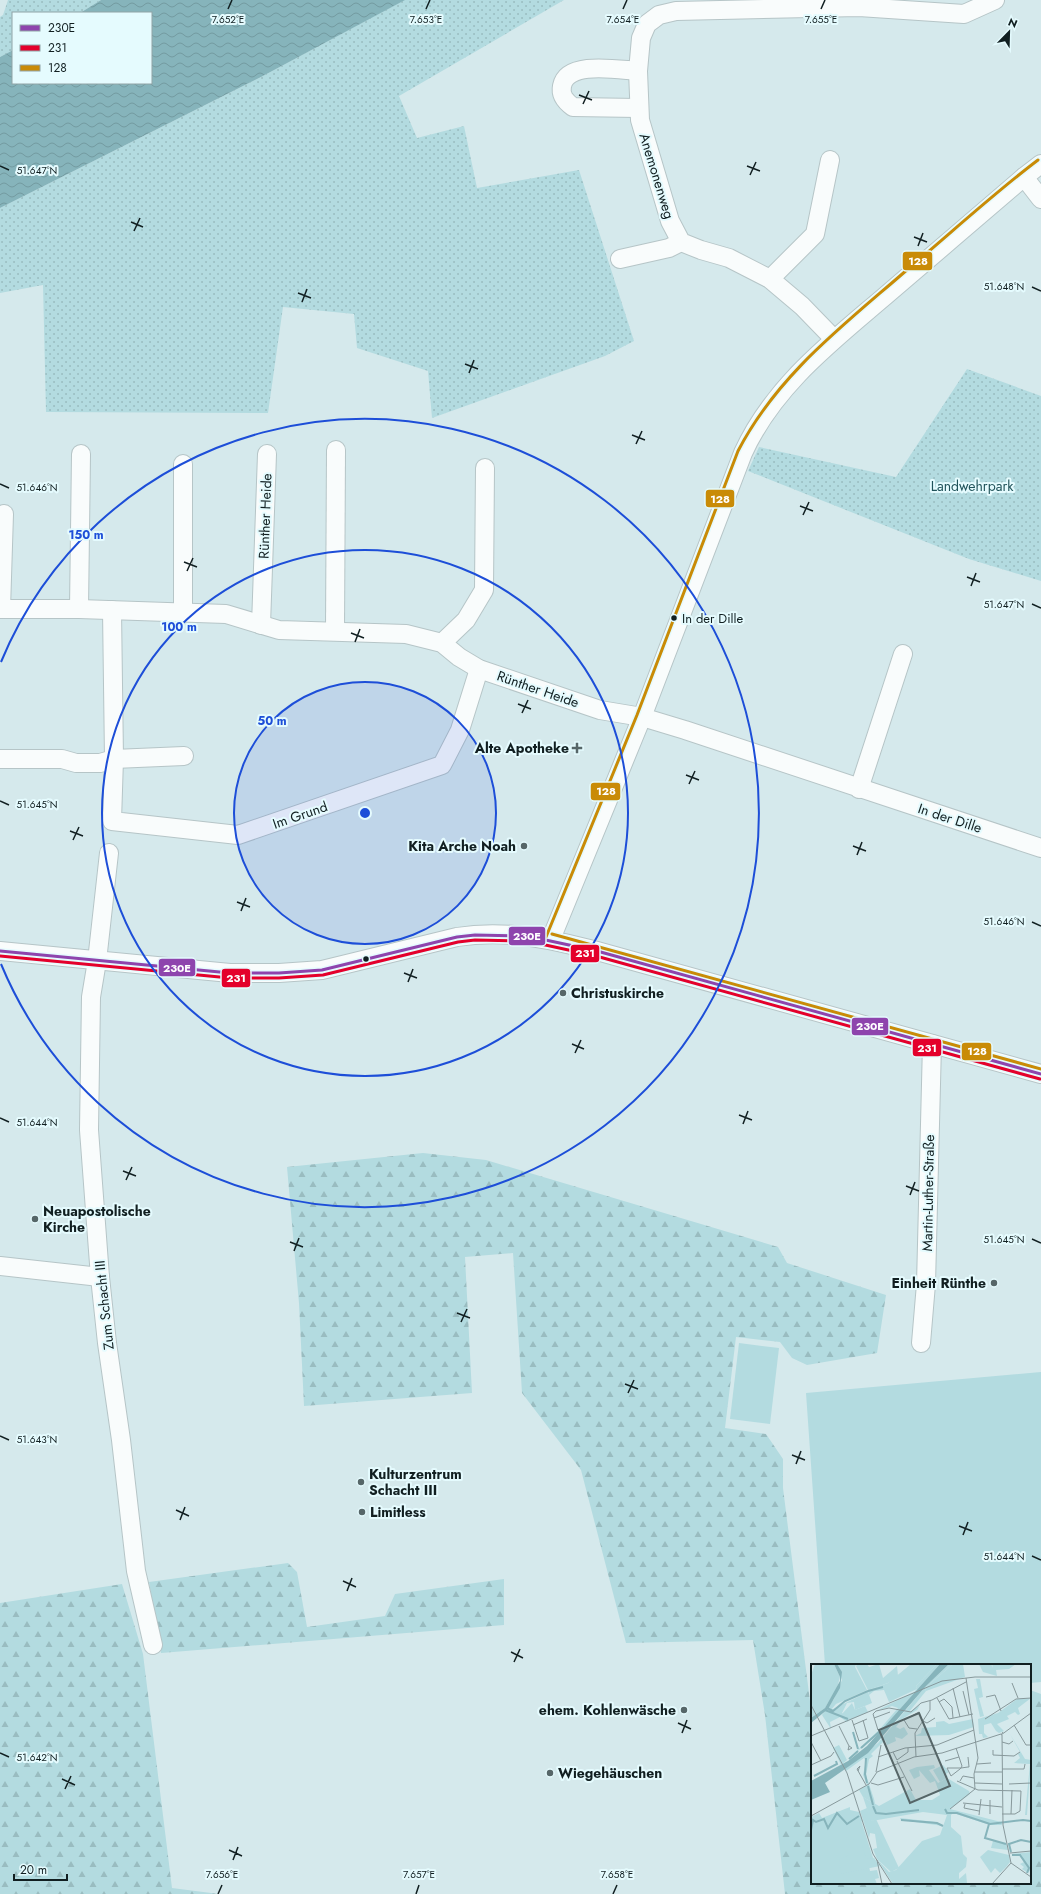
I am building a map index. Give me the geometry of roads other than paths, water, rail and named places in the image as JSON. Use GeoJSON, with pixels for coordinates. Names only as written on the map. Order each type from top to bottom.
{"type":"FeatureCollection","features":[{"type":"Feature","properties":{"kind":"street","name":"Anemonenweg"},"geometry":{"type":"LineString","coordinates":[[681,242],[670,221],[640,120],[638,108],[638,71],[641,38],[647,24],[659,15],[676,11],[859,7],[964,14],[995,0]]}},
{"type":"Feature","properties":{"kind":"street"},"geometry":{"type":"LineString","coordinates":[[638,71],[582,69],[572,72],[565,79],[562,86],[562,94],[565,101],[573,107],[638,108]]}},
{"type":"Feature","properties":{"kind":"street"},"geometry":{"type":"LineString","coordinates":[[770,278],[816,234],[830,160]]}},
{"type":"Feature","properties":{"kind":"street"},"geometry":{"type":"LineString","coordinates":[[550,939],[642,717],[750,437],[773,401],[834,339],[1024,176],[1041,164]]}},
{"type":"Feature","properties":{"kind":"street"},"geometry":{"type":"LineString","coordinates":[[1024,176],[1041,199]]}},
{"type":"Feature","properties":{"kind":"street"},"geometry":{"type":"LineString","coordinates":[[620,259],[669,248],[681,242],[701,250],[729,258],[770,278],[802,306],[834,339]]}},
{"type":"Feature","properties":{"kind":"street"},"geometry":{"type":"LineString","coordinates":[[335,631],[336,450]]}},
{"type":"Feature","properties":{"kind":"street"},"geometry":{"type":"LineString","coordinates":[[79,609],[81,454]]}},
{"type":"Feature","properties":{"kind":"street","name":"Rünther Heide"},"geometry":{"type":"LineString","coordinates":[[261,625],[268,454]]}},
{"type":"Feature","properties":{"kind":"street"},"geometry":{"type":"LineString","coordinates":[[183,464],[183,612]]}},
{"type":"Feature","properties":{"kind":"street"},"geometry":{"type":"LineString","coordinates":[[442,644],[466,620],[484,590],[485,468]]}},
{"type":"Feature","properties":{"kind":"street","name":"Rünther Heide"},"geometry":{"type":"LineString","coordinates":[[4,514],[1,609],[79,609],[226,614],[279,630],[406,634],[442,644],[459,657],[479,669],[600,710],[642,717]]}},
{"type":"Feature","properties":{"kind":"street","name":"Im Grund"},"geometry":{"type":"LineString","coordinates":[[112,610],[114,759],[112,822],[238,835],[287,820],[442,765],[460,730],[479,669]]}},
{"type":"Feature","properties":{"kind":"street"},"geometry":{"type":"LineString","coordinates":[[859,789],[903,654]]}},
{"type":"Feature","properties":{"kind":"street","name":"In der Dille"},"geometry":{"type":"LineString","coordinates":[[642,717],[1041,848]]}},
{"type":"Feature","properties":{"kind":"street"},"geometry":{"type":"LineString","coordinates":[[0,758],[62,759],[76,763],[100,763],[114,759],[184,756]]}},
{"type":"Feature","properties":{"kind":"street"},"geometry":{"type":"LineString","coordinates":[[97,961],[108,853]]}},
{"type":"Feature","properties":{"kind":"street"},"geometry":{"type":"LineString","coordinates":[[0,951],[230,972],[279,973],[322,970],[457,937],[478,934],[522,935],[550,939],[1041,1074]]}},
{"type":"Feature","properties":{"kind":"street","name":"Zum Schacht III"},"geometry":{"type":"LineString","coordinates":[[97,961],[91,997],[89,1130],[100,1277],[136,1571],[153,1645]]}},
{"type":"Feature","properties":{"kind":"street","name":"Martin-Luther-Straße"},"geometry":{"type":"LineString","coordinates":[[921,1343],[926,1284],[932,1044]]}},
{"type":"Feature","properties":{"kind":"street"},"geometry":{"type":"LineString","coordinates":[[0,1266],[100,1277]]}},
{"type":"Feature","properties":{"kind":"water"},"geometry":{"type":"Polygon","coordinates":[[[101,0],[405,0],[261,77],[0,208],[0,57],[12,51],[12,84],[152,84],[152,12],[82,12],[101,0]]]}},
{"type":"Feature","properties":{"kind":"place","name":"In der Dille"},"geometry":{"type":"Point","coordinates":[674,618]}},
{"type":"Feature","properties":{"kind":"place","name":"Alte Apotheke"},"geometry":{"type":"Point","coordinates":[577,748]}},
{"type":"Feature","properties":{"kind":"place","name":"Kita Arche Noah"},"geometry":{"type":"Point","coordinates":[524,846]}},
{"type":"Feature","properties":{"kind":"place","name":"Christuskirche"},"geometry":{"type":"Point","coordinates":[563,993]}},
{"type":"Feature","properties":{"kind":"place","name":"Neuapostolische Kirche"},"geometry":{"type":"Point","coordinates":[35,1219]}},
{"type":"Feature","properties":{"kind":"place","name":"Einheit Rünthe"},"geometry":{"type":"Point","coordinates":[994,1283]}},
{"type":"Feature","properties":{"kind":"place","name":"Kulturzentrum Schacht III"},"geometry":{"type":"Point","coordinates":[361,1482]}},
{"type":"Feature","properties":{"kind":"place","name":"Limitless"},"geometry":{"type":"Point","coordinates":[362,1512]}},
{"type":"Feature","properties":{"kind":"place","name":"ehem. Kohlenwäsche"},"geometry":{"type":"Point","coordinates":[684,1710]}},
{"type":"Feature","properties":{"kind":"place","name":"Wiegehäuschen"},"geometry":{"type":"Point","coordinates":[550,1773]}},
{"type":"Feature","properties":{"kind":"park label","name":"Landwehrpark"},"geometry":{"type":"Point","coordinates":[972,486]}}]}
